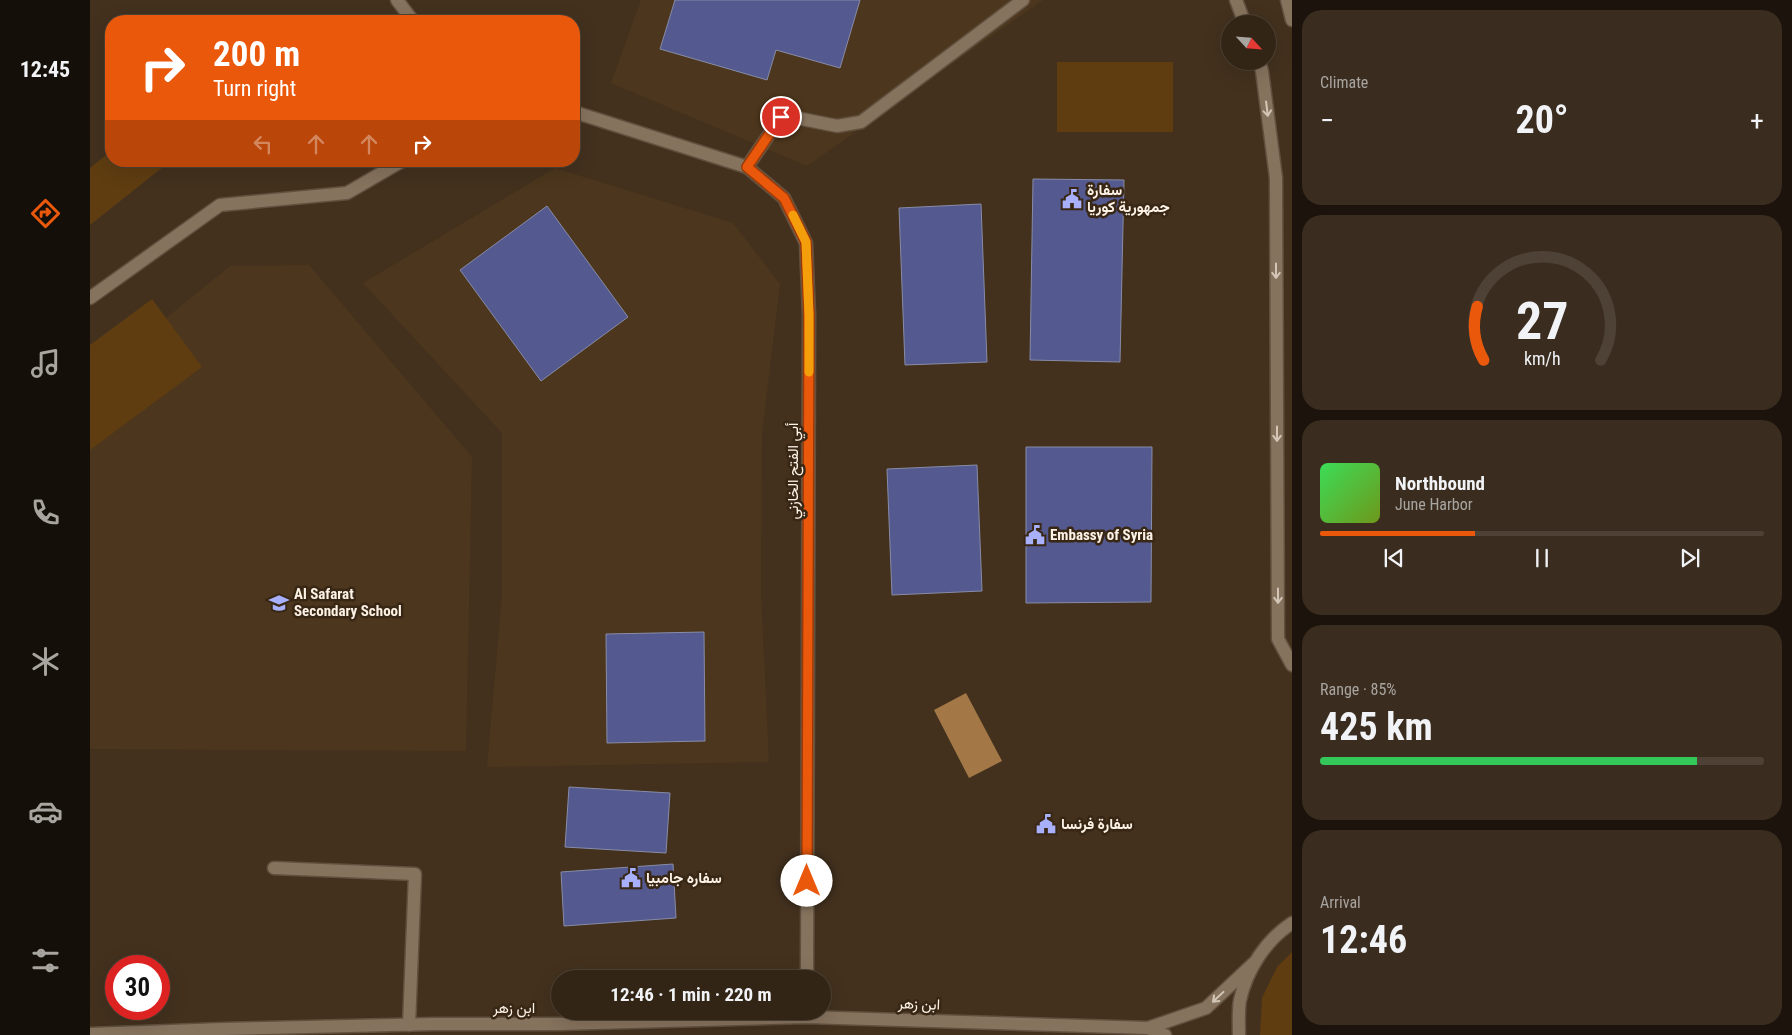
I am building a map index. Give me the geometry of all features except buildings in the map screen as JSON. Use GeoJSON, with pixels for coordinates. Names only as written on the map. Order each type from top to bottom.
{"type":"FeatureCollection","features":[{"type":"Feature","properties":{"kind":"street"},"geometry":{"type":"LineString","coordinates":[[397,0],[408,15]]}},
{"type":"Feature","properties":{"kind":"street"},"geometry":{"type":"LineString","coordinates":[[747,167],[781,117],[797,118],[837,126],[862,122],[1024,0]]}},
{"type":"Feature","properties":{"kind":"street"},"geometry":{"type":"LineString","coordinates":[[1236,0],[1242,15]]}},
{"type":"Feature","properties":{"kind":"street"},"geometry":{"type":"LineString","coordinates":[[1286,0],[1292,20]]}},
{"type":"Feature","properties":{"kind":"street"},"geometry":{"type":"LineString","coordinates":[[1262,70],[1276,178],[1278,639],[1292,665]]}},
{"type":"Feature","properties":{"kind":"street","name":"أبي الفتح الخازني"},"geometry":{"type":"LineString","coordinates":[[580,114],[747,167],[784,198],[806,242],[809,315],[807,970]]}},
{"type":"Feature","properties":{"kind":"street"},"geometry":{"type":"LineString","coordinates":[[90,298],[220,204],[347,193],[392,167]]}},
{"type":"Feature","properties":{"kind":"street"},"geometry":{"type":"LineString","coordinates":[[274,868],[415,874],[409,1025]]}},
{"type":"Feature","properties":{"kind":"street"},"geometry":{"type":"LineString","coordinates":[[1148,1028],[1206,1008],[1254,963],[1279,931],[1292,923]]}},
{"type":"Feature","properties":{"kind":"street"},"geometry":{"type":"LineString","coordinates":[[1239,1035],[1240,1000],[1254,963]]}},
{"type":"Feature","properties":{"kind":"street","name":"ابن زهر"},"geometry":{"type":"LineString","coordinates":[[831,1015],[1148,1028]]}},
{"type":"Feature","properties":{"kind":"street","name":"ابن زهر"},"geometry":{"type":"LineString","coordinates":[[90,1034],[409,1025],[561,1030],[715,1020]]}},
{"type":"Feature","properties":{"kind":"street"},"geometry":{"type":"LineString","coordinates":[[1148,1028],[1165,1035]]}},
{"type":"Feature","properties":{"kind":"shaded area"},"geometry":{"type":"Polygon","coordinates":[[[641,0],[1043,0],[807,166],[611,83],[641,0]]]}},
{"type":"Feature","properties":{"kind":"shaded area"},"geometry":{"type":"Polygon","coordinates":[[[1057,62],[1173,62],[1173,132],[1057,132],[1057,62]]]}},
{"type":"Feature","properties":{"kind":"shaded area"},"geometry":{"type":"Polygon","coordinates":[[[105,156],[105,167],[163,167],[90,225],[90,168],[105,156]]]}},
{"type":"Feature","properties":{"kind":"shaded area"},"geometry":{"type":"Polygon","coordinates":[[[555,168],[733,223],[780,284],[762,433],[761,595],[769,762],[487,767],[502,595],[502,433],[363,283],[555,168]]]}},
{"type":"Feature","properties":{"kind":"shaded area","name":"Al Safarat Secondary School"},"geometry":{"type":"Polygon","coordinates":[[[309,265],[472,457],[466,751],[90,749],[90,380],[230,266],[309,265]]]}},
{"type":"Feature","properties":{"kind":"shaded area"},"geometry":{"type":"Polygon","coordinates":[[[152,299],[202,367],[90,450],[90,345],[152,299]]]}},
{"type":"Feature","properties":{"kind":"shaded area"},"geometry":{"type":"Polygon","coordinates":[[[966,693],[1002,761],[969,778],[934,710],[966,693]]]}},
{"type":"Feature","properties":{"kind":"shaded area"},"geometry":{"type":"Polygon","coordinates":[[[1292,952],[1292,1035],[1260,1035],[1262,998],[1277,967],[1292,952]]]}},
{"type":"Feature","properties":{"kind":"slow traffic"},"geometry":{"type":"LineString","coordinates":[[793,215],[806,242],[809,372]]}},
{"type":"Feature","properties":{"kind":"place","name":"سفارة جمهورية كوريا"},"geometry":{"type":"Point","coordinates":[1072,199]}},
{"type":"Feature","properties":{"kind":"place","name":"Embassy of Syria"},"geometry":{"type":"Point","coordinates":[1035,535]}},
{"type":"Feature","properties":{"kind":"place","name":"Al Safarat Secondary School"},"geometry":{"type":"Point","coordinates":[279,603]}},
{"type":"Feature","properties":{"kind":"place","name":"سفارة فرنسا"},"geometry":{"type":"Point","coordinates":[1046,824]}},
{"type":"Feature","properties":{"kind":"place","name":"سفاره جامبيا"},"geometry":{"type":"Point","coordinates":[631,878]}},
{"type":"Feature","properties":{"kind":"route"},"geometry":{"type":"LineString","coordinates":[[781,117],[747,167],[784,198],[806,242],[809,315],[807,881]]}}]}
